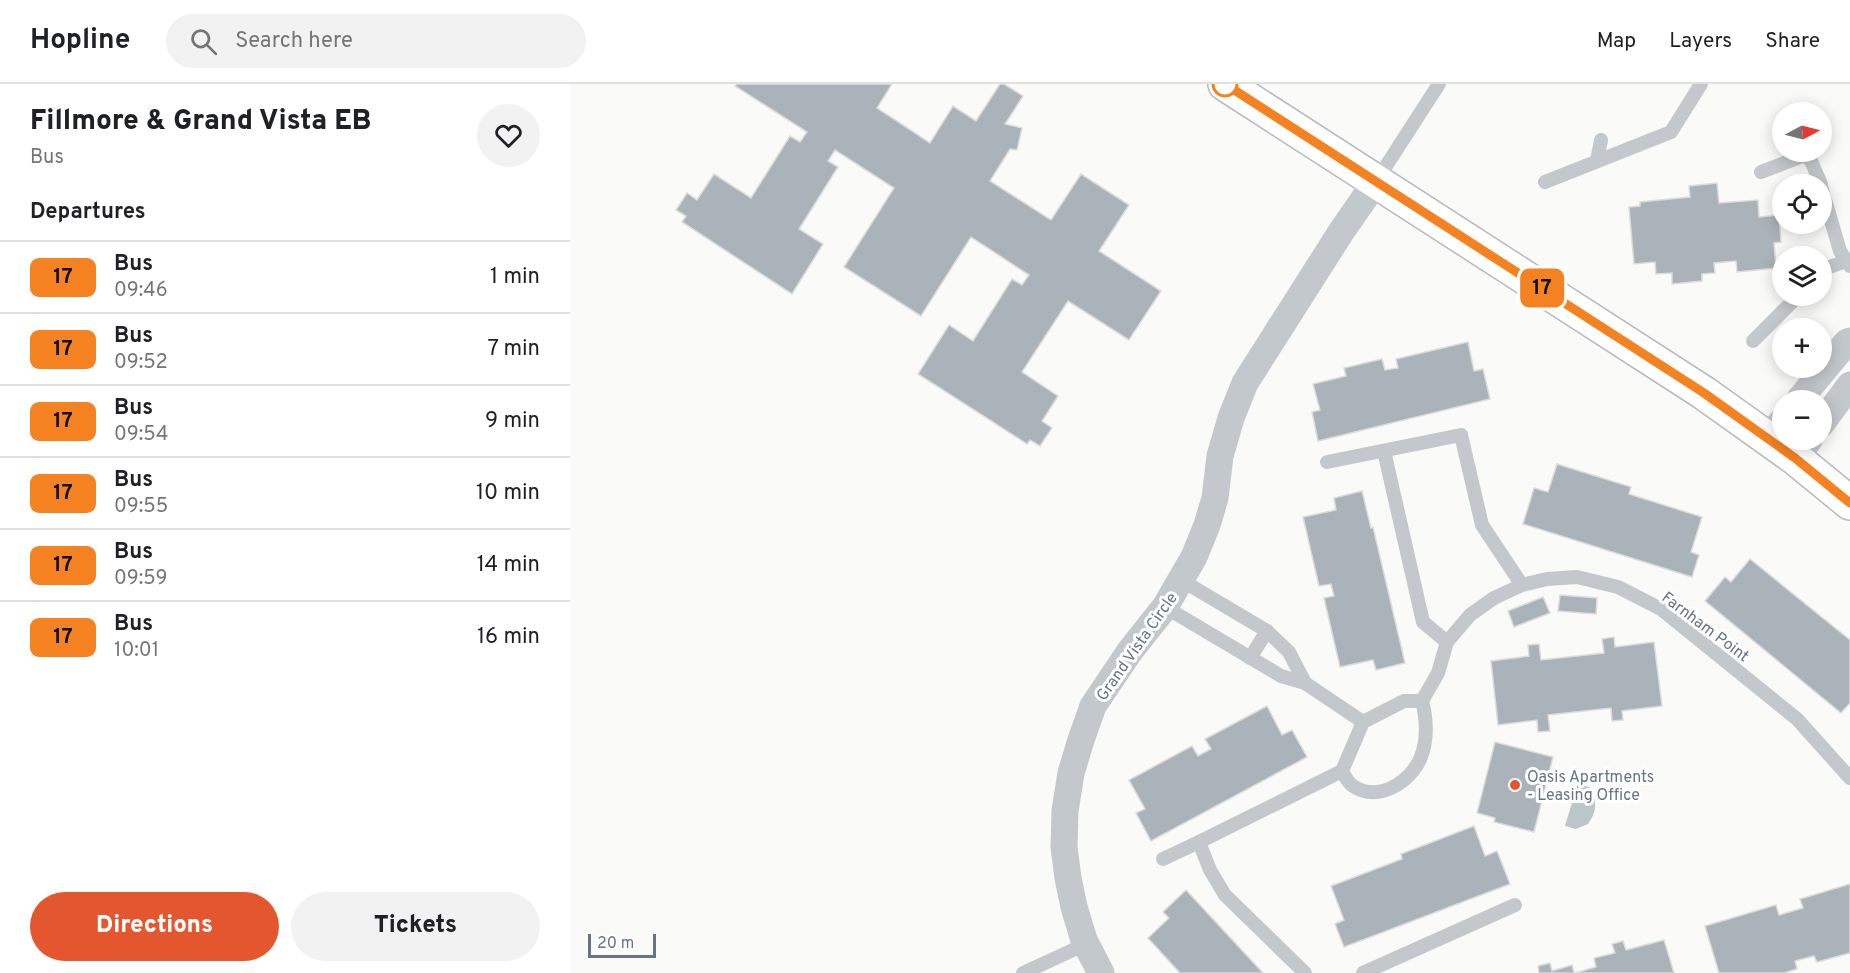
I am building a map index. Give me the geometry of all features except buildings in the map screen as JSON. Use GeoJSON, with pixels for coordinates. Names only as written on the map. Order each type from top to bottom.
{"type":"FeatureCollection","features":[{"type":"Feature","properties":{"kind":"main road"},"geometry":{"type":"LineString","coordinates":[[1226,84],[1642,352],[1772,428]]}},
{"type":"Feature","properties":{"kind":"main road"},"geometry":{"type":"LineString","coordinates":[[1803,450],[1850,503]]}},
{"type":"Feature","properties":{"kind":"street","name":"Grand Vista Circle"},"geometry":{"type":"LineString","coordinates":[[1101,973],[1086,944],[1070,888],[1064,847],[1065,811],[1071,773],[1094,706],[1130,651],[1165,608],[1194,557],[1208,525],[1215,498],[1220,456],[1245,382],[1377,180]]}},
{"type":"Feature","properties":{"kind":"street"},"geometry":{"type":"LineString","coordinates":[[1807,390],[1850,341]]}},
{"type":"Feature","properties":{"kind":"street"},"geometry":{"type":"LineString","coordinates":[[1832,409],[1850,385]]}},
{"type":"Feature","properties":{"kind":"lane"},"geometry":{"type":"LineString","coordinates":[[1377,180],[1439,84]]}},
{"type":"Feature","properties":{"kind":"lane"},"geometry":{"type":"LineString","coordinates":[[1545,182],[1671,132],[1701,84]]}},
{"type":"Feature","properties":{"kind":"lane"},"geometry":{"type":"LineString","coordinates":[[1597,161],[1601,140]]}},
{"type":"Feature","properties":{"kind":"lane"},"geometry":{"type":"LineString","coordinates":[[1761,172],[1805,155],[1816,174]]}},
{"type":"Feature","properties":{"kind":"lane"},"geometry":{"type":"LineString","coordinates":[[1832,223],[1840,251],[1848,264],[1832,267]]}},
{"type":"Feature","properties":{"kind":"lane"},"geometry":{"type":"LineString","coordinates":[[1753,341],[1788,306]]}},
{"type":"Feature","properties":{"kind":"lane"},"geometry":{"type":"LineString","coordinates":[[1327,462],[1461,435],[1482,525],[1522,585]]}},
{"type":"Feature","properties":{"kind":"lane"},"geometry":{"type":"LineString","coordinates":[[1384,451],[1423,622],[1447,642]]}},
{"type":"Feature","properties":{"kind":"lane","name":"Farnham Point"},"geometry":{"type":"LineString","coordinates":[[1422,701],[1438,673],[1447,642],[1470,615],[1494,598],[1522,585],[1546,579],[1577,577],[1618,587],[1661,609],[1797,719],[1850,778]]}},
{"type":"Feature","properties":{"kind":"lane"},"geometry":{"type":"LineString","coordinates":[[1181,580],[1267,631],[1289,652],[1305,683]]}},
{"type":"Feature","properties":{"kind":"lane"},"geometry":{"type":"LineString","coordinates":[[1165,608],[1281,676],[1305,683],[1363,722]]}},
{"type":"Feature","properties":{"kind":"lane"},"geometry":{"type":"LineString","coordinates":[[1250,658],[1267,631]]}},
{"type":"Feature","properties":{"kind":"lane"},"geometry":{"type":"LineString","coordinates":[[1163,859],[1342,771],[1363,722],[1404,700],[1422,701],[1427,719],[1426,737],[1421,758],[1411,773],[1397,785],[1381,792],[1365,792],[1351,785],[1342,771]]}},
{"type":"Feature","properties":{"kind":"lane"},"geometry":{"type":"LineString","coordinates":[[1199,842],[1210,870],[1225,895],[1305,973]]}},
{"type":"Feature","properties":{"kind":"lane"},"geometry":{"type":"LineString","coordinates":[[1363,973],[1515,905]]}},
{"type":"Feature","properties":{"kind":"lane"},"geometry":{"type":"LineString","coordinates":[[1023,973],[1086,944]]}},
{"type":"Feature","properties":{"kind":"shaded area"},"geometry":{"type":"Polygon","coordinates":[[[1578,783],[1591,788],[1595,807],[1588,824],[1576,829],[1565,826],[1578,783]]]}},
{"type":"Feature","properties":{"kind":"bus line","name":"17"},"geometry":{"type":"LineString","coordinates":[[1225,84],[1704,393],[1795,458],[1850,503]]}},
{"type":"Feature","properties":{"kind":"place","name":"Oasis Apartments - Leasing Office"},"geometry":{"type":"Point","coordinates":[1515,785]}}]}
